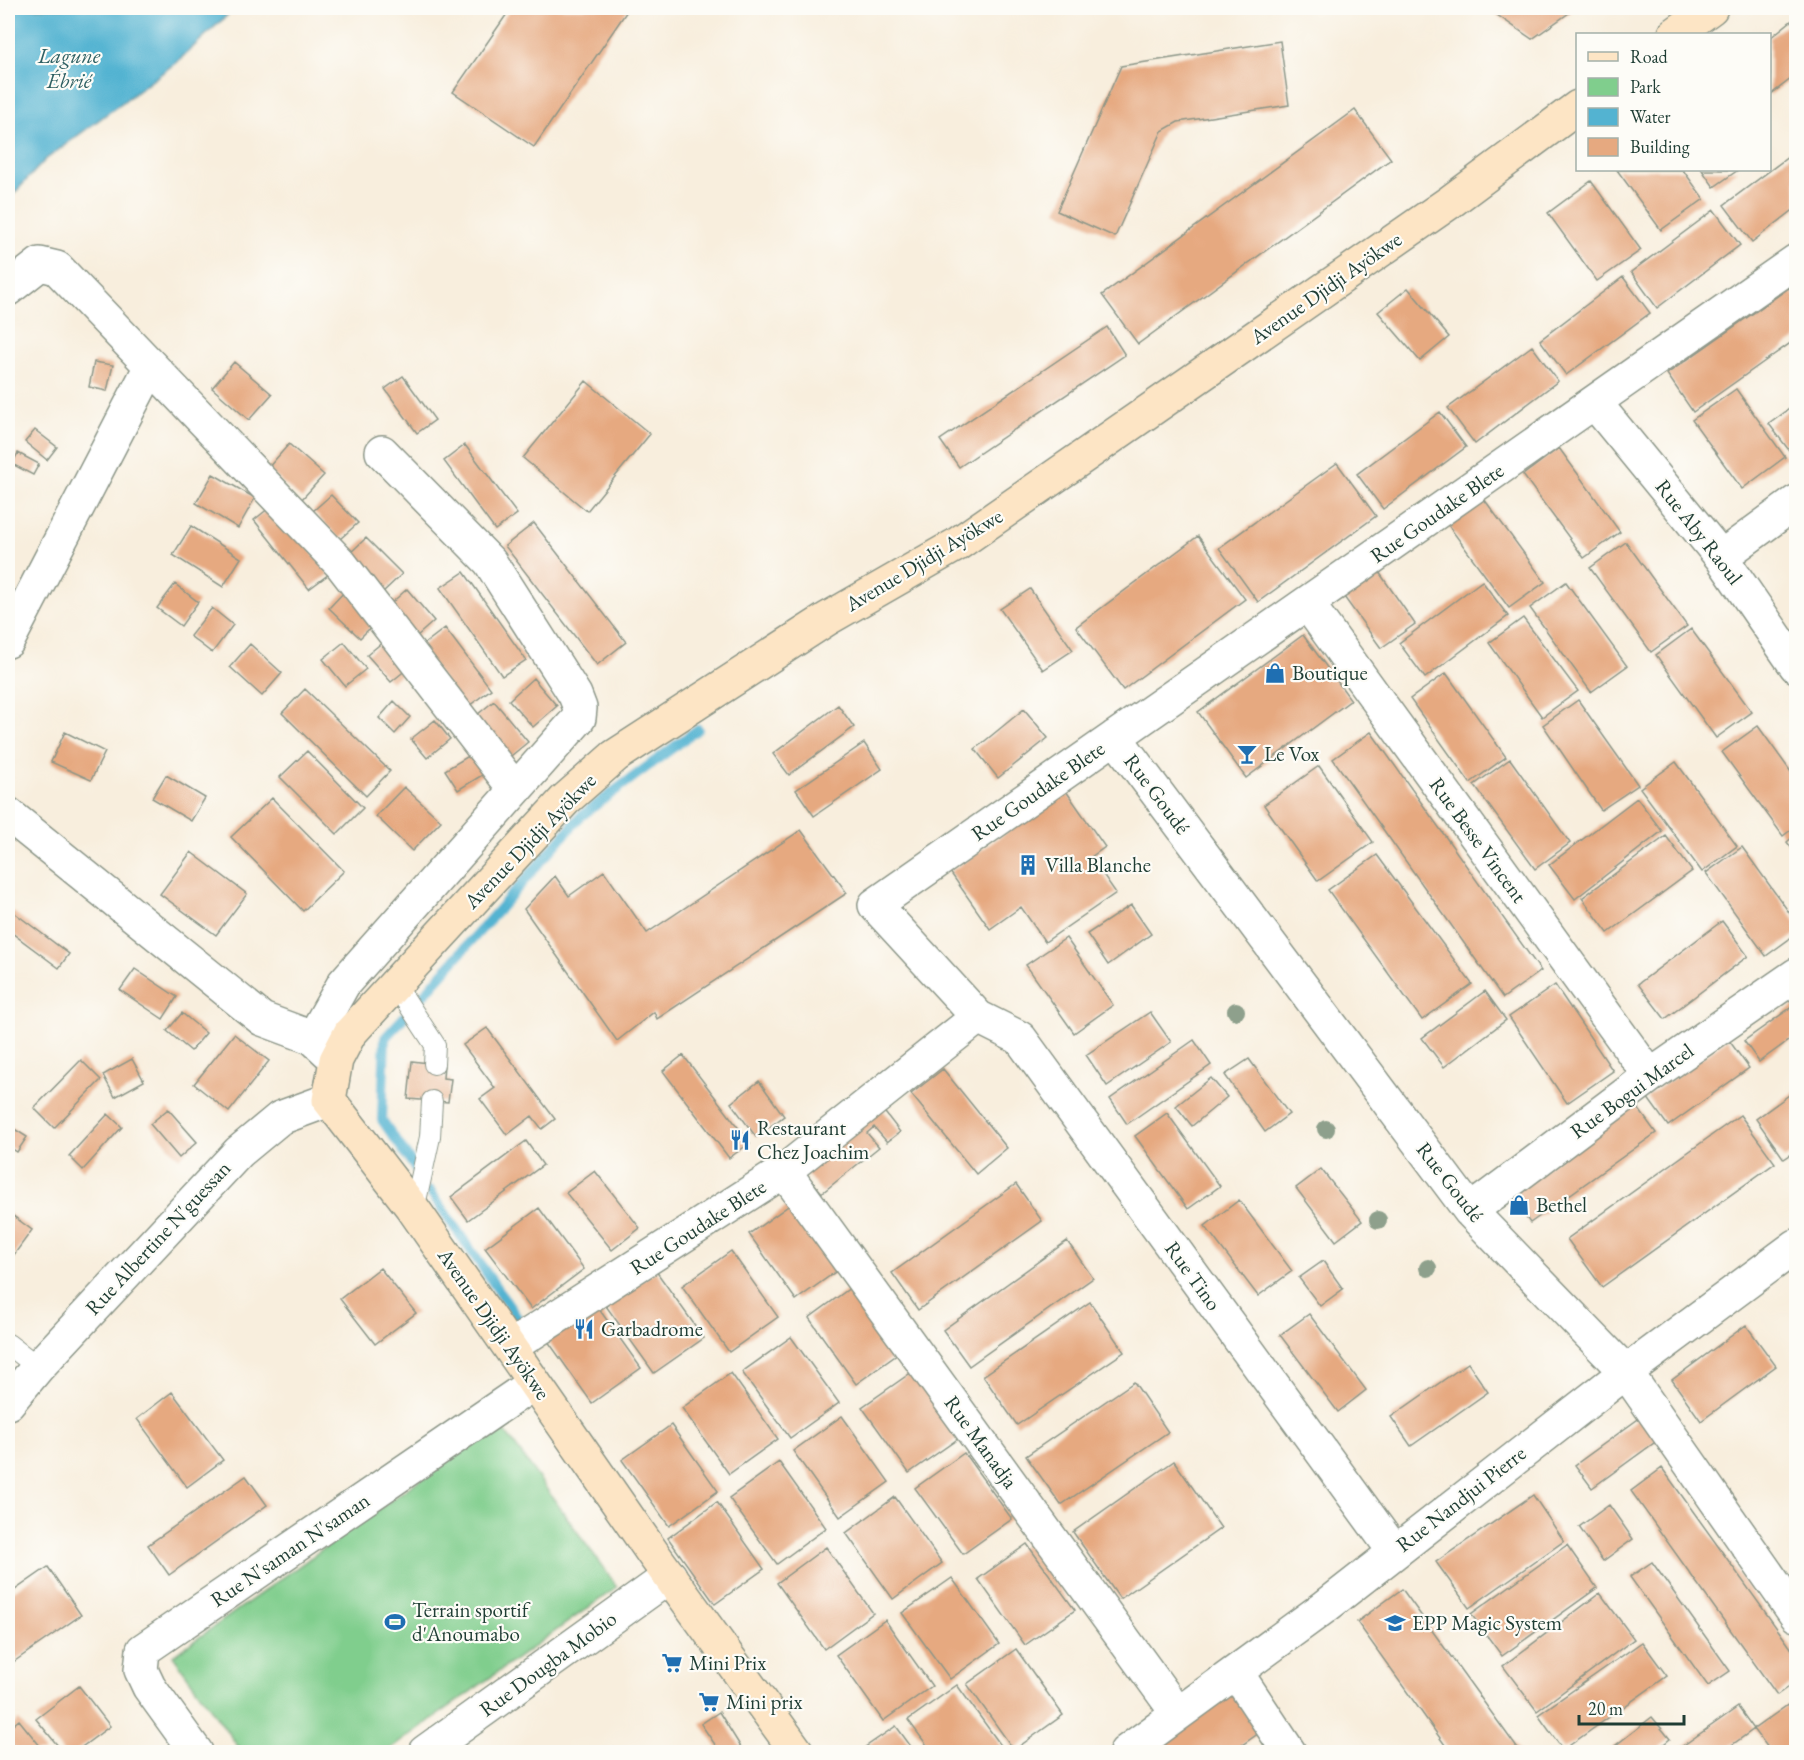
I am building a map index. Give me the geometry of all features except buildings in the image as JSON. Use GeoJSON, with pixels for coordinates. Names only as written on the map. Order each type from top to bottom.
{"type":"FeatureCollection","features":[{"type":"Feature","properties":{"kind":"street"},"geometry":{"type":"LineString","coordinates":[[1676,33],[1711,8]]}},
{"type":"Feature","properties":{"kind":"street","name":"Avenue Djidji Ayökwe"},"geometry":{"type":"LineString","coordinates":[[797,1752],[670,1576],[414,1210],[330,1100],[324,1049],[350,1034],[565,800],[615,756],[827,619],[956,545],[1450,202],[1576,108]]}},
{"type":"Feature","properties":{"kind":"street","name":"Rue Goudake Blete"},"geometry":{"type":"LineString","coordinates":[[510,1347],[784,1171],[978,1017],[875,905],[1797,261]]}},
{"type":"Feature","properties":{"kind":"street"},"geometry":{"type":"LineString","coordinates":[[8,289],[40,264],[57,267],[341,564],[514,788]]}},
{"type":"Feature","properties":{"kind":"street"},"geometry":{"type":"LineString","coordinates":[[8,641],[151,366]]}},
{"type":"Feature","properties":{"kind":"street","name":"Rue Aby Raoul"},"geometry":{"type":"LineString","coordinates":[[1595,403],[1721,557],[1797,666]]}},
{"type":"Feature","properties":{"kind":"street"},"geometry":{"type":"LineString","coordinates":[[8,814],[262,1019],[324,1049],[344,984],[514,788],[579,718],[580,708],[575,695],[490,562],[382,452]]}},
{"type":"Feature","properties":{"kind":"street"},"geometry":{"type":"LineString","coordinates":[[1721,557],[1797,502]]}},
{"type":"Feature","properties":{"kind":"street","name":"Rue Besse Vincent"},"geometry":{"type":"LineString","coordinates":[[1307,603],[1650,1076]]}},
{"type":"Feature","properties":{"kind":"street","name":"Rue Goudé"},"geometry":{"type":"LineString","coordinates":[[1115,737],[1470,1211],[1626,1372],[1797,1615]]}},
{"type":"Feature","properties":{"kind":"street","name":"Rue Bogui Marcel"},"geometry":{"type":"LineString","coordinates":[[1470,1211],[1650,1076],[1797,975]]}},
{"type":"Feature","properties":{"kind":"street","name":"Rue Tino"},"geometry":{"type":"LineString","coordinates":[[978,1017],[1020,1038],[1394,1551]]}},
{"type":"Feature","properties":{"kind":"street","name":"Rue Albertine N'guessan"},"geometry":{"type":"LineString","coordinates":[[8,1403],[38,1367],[239,1152],[280,1118],[330,1100]]}},
{"type":"Feature","properties":{"kind":"street","name":"Rue Manadja"},"geometry":{"type":"LineString","coordinates":[[784,1171],[1178,1714]]}},
{"type":"Feature","properties":{"kind":"street","name":"Rue Nandjui Pierre"},"geometry":{"type":"LineString","coordinates":[[1126,1752],[1326,1606],[1626,1372],[1797,1246]]}},
{"type":"Feature","properties":{"kind":"street","name":"Rue N'saman N'saman"},"geometry":{"type":"LineString","coordinates":[[196,1752],[149,1687],[141,1670],[144,1650],[534,1383]]}},
{"type":"Feature","properties":{"kind":"street","name":"Rue Dougba Mobio"},"geometry":{"type":"LineString","coordinates":[[425,1752],[670,1576]]}},
{"type":"Feature","properties":{"kind":"street"},"geometry":{"type":"LineString","coordinates":[[1236,1672],[1290,1752]]}},
{"type":"Feature","properties":{"kind":"lane"},"geometry":{"type":"LineString","coordinates":[[395,984],[435,1045],[434,1064]]}},
{"type":"Feature","properties":{"kind":"lane"},"geometry":{"type":"LineString","coordinates":[[414,1210],[430,1137],[432,1101]]}},
{"type":"Feature","properties":{"kind":"lane"},"geometry":{"type":"LineString","coordinates":[[8,1344],[38,1367]]}},
{"type":"Feature","properties":{"kind":"green space","name":"Terrain sportif d'Anoumabo"},"geometry":{"type":"Polygon","coordinates":[[[499,1423],[617,1587],[386,1752],[242,1752],[173,1656],[499,1423]]]}},
{"type":"Feature","properties":{"kind":"water","name":"Lagune Ébrié"},"geometry":{"type":"Polygon","coordinates":[[[8,8],[235,8],[178,61],[45,160],[8,200],[8,8]]]}},
{"type":"Feature","properties":{"kind":"waterway"},"geometry":{"type":"LineString","coordinates":[[420,999],[581,816],[698,729]]}},
{"type":"Feature","properties":{"kind":"waterway"},"geometry":{"type":"LineString","coordinates":[[404,1017],[385,1038],[382,1120],[416,1169]]}},
{"type":"Feature","properties":{"kind":"waterway"},"geometry":{"type":"LineString","coordinates":[[430,1191],[518,1319]]}},
{"type":"Feature","properties":{"kind":"place","name":"Boutique"},"geometry":{"type":"Point","coordinates":[1275,673]}},
{"type":"Feature","properties":{"kind":"place","name":"Le Vox"},"geometry":{"type":"Point","coordinates":[1247,754]}},
{"type":"Feature","properties":{"kind":"place","name":"Villa Blanche"},"geometry":{"type":"Point","coordinates":[1028,865]}},
{"type":"Feature","properties":{"kind":"place","name":"Restaurant Chez Joachim"},"geometry":{"type":"Point","coordinates":[740,1140]}},
{"type":"Feature","properties":{"kind":"place","name":"Bethel"},"geometry":{"type":"Point","coordinates":[1519,1205]}},
{"type":"Feature","properties":{"kind":"place","name":"Garbadrome"},"geometry":{"type":"Point","coordinates":[584,1329]}},
{"type":"Feature","properties":{"kind":"place","name":"Terrain sportif d'Anoumabo"},"geometry":{"type":"Point","coordinates":[395,1622]}},
{"type":"Feature","properties":{"kind":"place","name":"EPP Magic System"},"geometry":{"type":"Point","coordinates":[1395,1623]}},
{"type":"Feature","properties":{"kind":"place","name":"Mini Prix"},"geometry":{"type":"Point","coordinates":[672,1663]}},
{"type":"Feature","properties":{"kind":"place","name":"Mini prix"},"geometry":{"type":"Point","coordinates":[709,1702]}}]}
